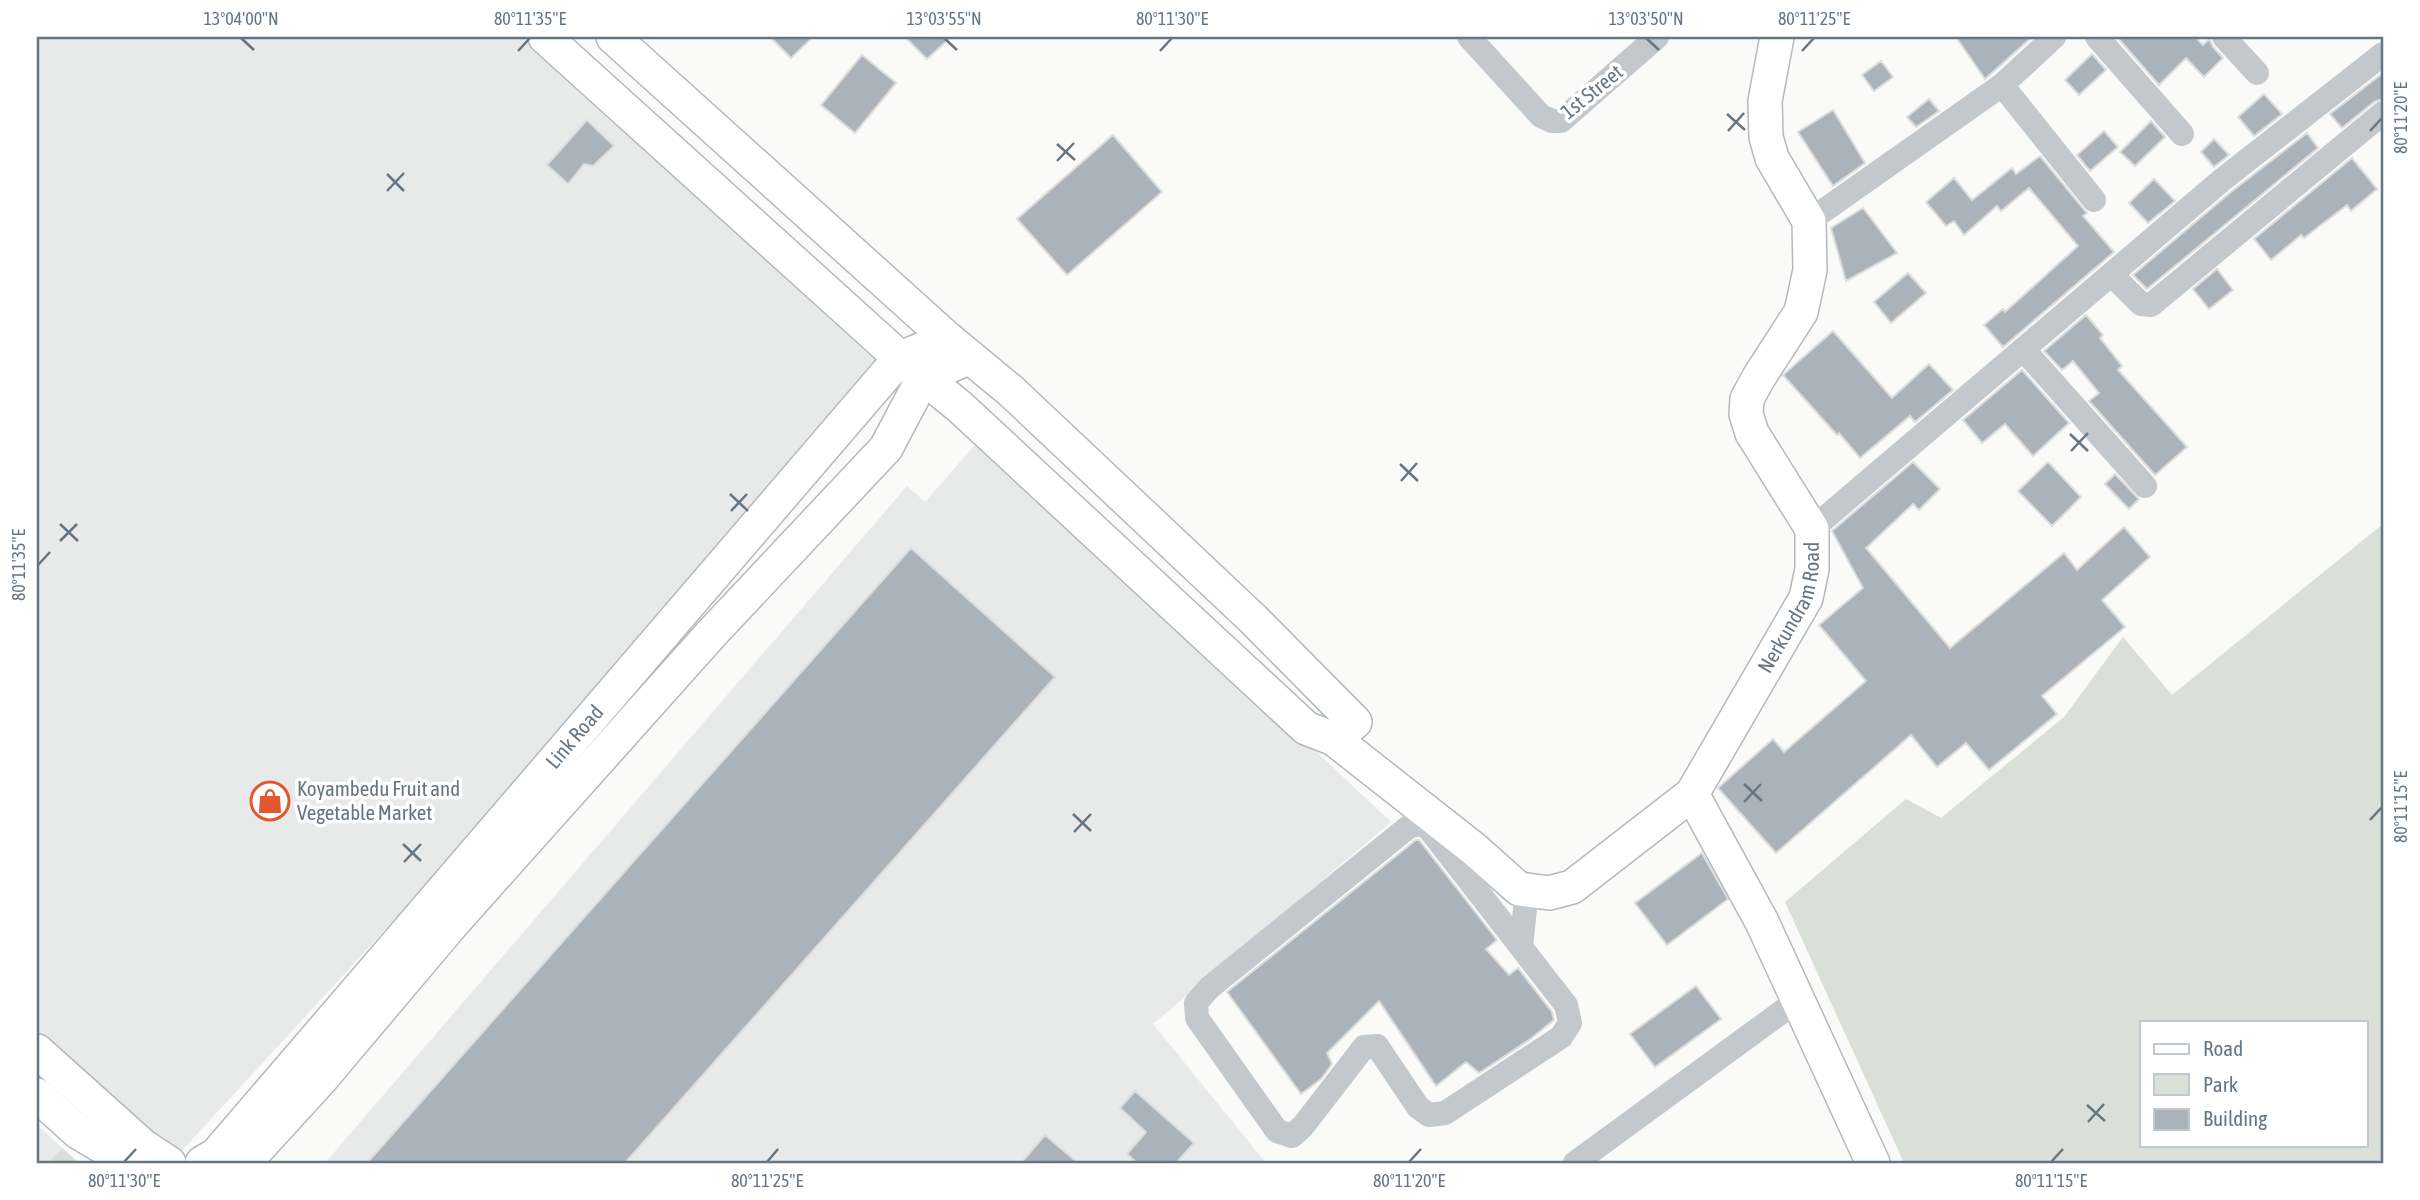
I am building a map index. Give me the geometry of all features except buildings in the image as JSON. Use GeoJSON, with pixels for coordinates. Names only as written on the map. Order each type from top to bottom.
{"type":"FeatureCollection","features":[{"type":"Feature","properties":{"kind":"street"},"geometry":{"type":"LineString","coordinates":[[545,37],[912,368],[964,411],[1306,728],[1334,739],[1466,857],[1521,947],[1566,1005],[1570,1023],[1561,1037],[1445,1113],[1429,1115],[1418,1107],[1377,1046],[1364,1047],[1303,1126],[1292,1136],[1277,1131],[1197,1018],[1196,1003],[1209,988],[1411,825],[1426,825],[1466,857],[1519,889],[1549,893],[1572,887],[1692,794],[1762,922],[1873,1163]]}},
{"type":"Feature","properties":{"kind":"street"},"geometry":{"type":"LineString","coordinates":[[612,37],[959,348],[1011,391],[1253,619],[1355,722],[1334,739]]}},
{"type":"Feature","properties":{"kind":"street","name":"1st Street"},"geometry":{"type":"LineString","coordinates":[[1469,37],[1541,116],[1552,121],[1561,121],[1657,37]]}},
{"type":"Feature","properties":{"kind":"street"},"geometry":{"type":"LineString","coordinates":[[1777,37],[1765,101],[1766,137],[1772,158],[1810,221],[2001,85],[2054,37]]}},
{"type":"Feature","properties":{"kind":"street"},"geometry":{"type":"LineString","coordinates":[[2097,37],[2182,134]]}},
{"type":"Feature","properties":{"kind":"street"},"geometry":{"type":"LineString","coordinates":[[2224,37],[2257,73]]}},
{"type":"Feature","properties":{"kind":"street"},"geometry":{"type":"LineString","coordinates":[[1812,529],[2222,180],[2383,54]]}},
{"type":"Feature","properties":{"kind":"street"},"geometry":{"type":"LineString","coordinates":[[2001,85],[2094,200]]}},
{"type":"Feature","properties":{"kind":"street"},"geometry":{"type":"LineString","coordinates":[[2112,275],[2141,304],[2151,305],[2383,113]]}},
{"type":"Feature","properties":{"kind":"street","name":"Nerkundram Road"},"geometry":{"type":"LineString","coordinates":[[1692,794],[1806,598],[1812,569],[1812,529],[1752,433],[1746,414],[1747,400],[1753,388],[1801,313],[1810,271],[1810,221]]}},
{"type":"Feature","properties":{"kind":"street"},"geometry":{"type":"LineString","coordinates":[[220,1160],[248,1159],[322,1077],[452,924],[712,632],[886,448],[912,368],[959,348]]}},
{"type":"Feature","properties":{"kind":"street"},"geometry":{"type":"LineString","coordinates":[[2023,349],[2145,486]]}},
{"type":"Feature","properties":{"kind":"street","name":"Link Road"},"geometry":{"type":"LineString","coordinates":[[220,1160],[912,368]]}},
{"type":"Feature","properties":{"kind":"street"},"geometry":{"type":"LineString","coordinates":[[1521,947],[1527,890]]}},
{"type":"Feature","properties":{"kind":"street"},"geometry":{"type":"LineString","coordinates":[[1575,1163],[1798,999]]}},
{"type":"Feature","properties":{"kind":"street"},"geometry":{"type":"LineString","coordinates":[[37,1051],[143,1146],[169,1163]]}},
{"type":"Feature","properties":{"kind":"street"},"geometry":{"type":"LineString","coordinates":[[37,1094],[78,1132],[130,1163]]}},
{"type":"Feature","properties":{"kind":"shaded area","name":"Koyambedu Fruit and Vegetable Market"},"geometry":{"type":"Polygon","coordinates":[[[37,37],[541,37],[901,363],[714,572],[177,1156],[37,1031],[37,37]]]}},
{"type":"Feature","properties":{"kind":"shaded area"},"geometry":{"type":"Polygon","coordinates":[[[982,437],[1391,822],[1153,1024],[1266,1163],[325,1163],[907,486],[925,502],[982,437]]]}},
{"type":"Feature","properties":{"kind":"shaded area"},"geometry":{"type":"Polygon","coordinates":[[[37,1125],[62,1148],[48,1163],[37,1163],[37,1125]]]}},
{"type":"Feature","properties":{"kind":"green space"},"geometry":{"type":"Polygon","coordinates":[[[2383,524],[2383,1158],[2378,1163],[1904,1163],[1785,902],[1906,799],[1941,818],[2064,717],[2123,637],[2172,695],[2383,524]]]}},
{"type":"Feature","properties":{"kind":"green space"},"geometry":{"type":"Polygon","coordinates":[[[62,1148],[79,1163],[48,1163],[62,1148]]]}},
{"type":"Feature","properties":{"kind":"place","name":"Koyambedu Fruit and Vegetable Market"},"geometry":{"type":"Point","coordinates":[270,801]}}]}
